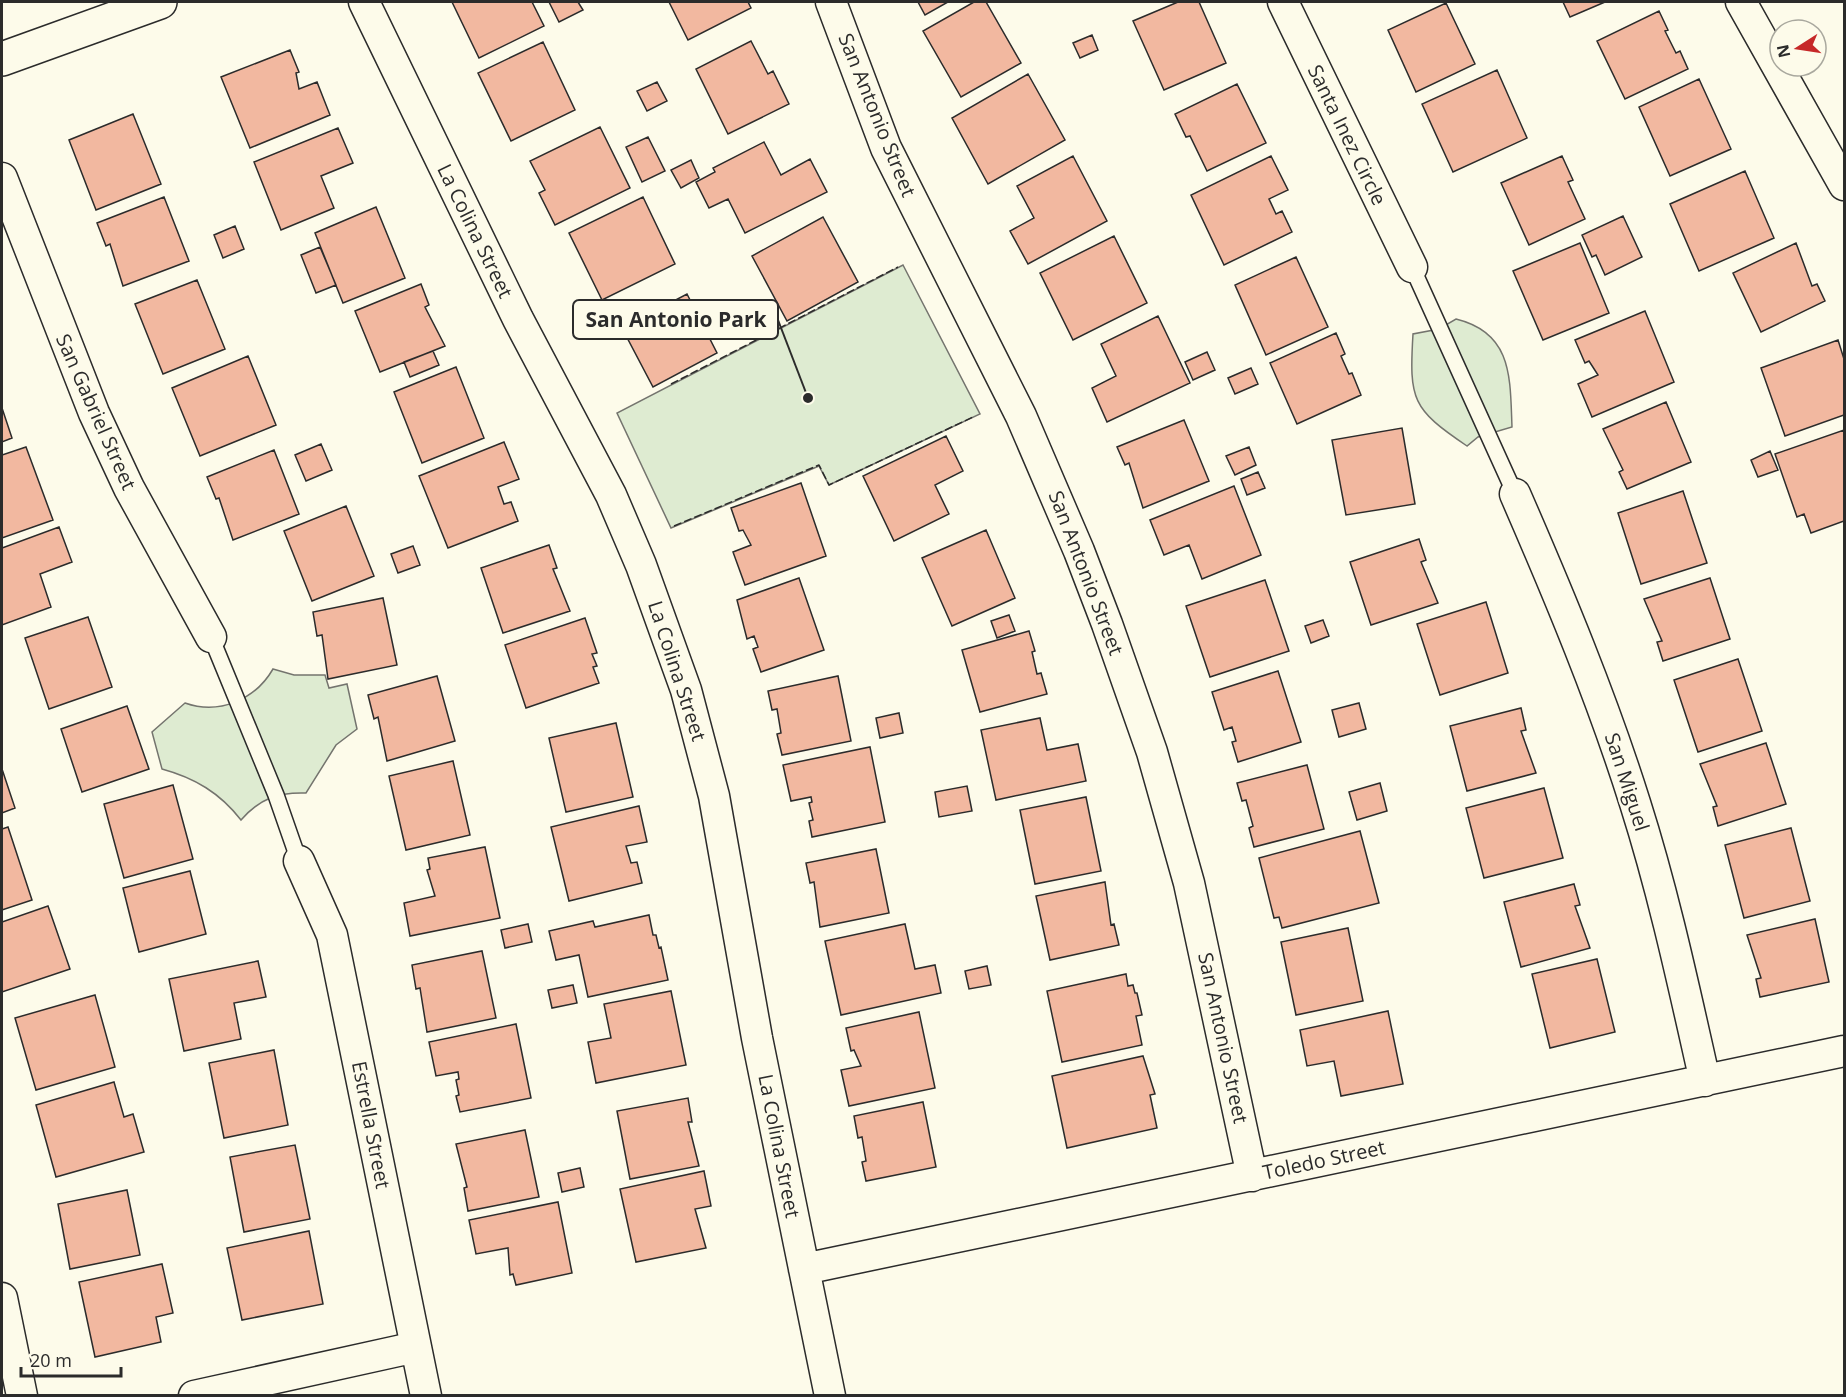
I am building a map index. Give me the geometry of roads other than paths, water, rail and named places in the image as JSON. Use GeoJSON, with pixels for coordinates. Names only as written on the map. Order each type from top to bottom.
{"type":"FeatureCollection","features":[{"type":"Feature","properties":{"kind":"street"},"geometry":{"type":"LineString","coordinates":[[2,59],[160,2]]}},
{"type":"Feature","properties":{"kind":"street","name":"La Colina Street"},"geometry":{"type":"LineString","coordinates":[[364,2],[513,309],[611,495],[666,630],[698,731],[714,796],[757,1038],[830,1395]]}},
{"type":"Feature","properties":{"kind":"street","name":"San Antonio Street"},"geometry":{"type":"LineString","coordinates":[[831,2],[886,148],[1021,416],[1079,551],[1123,669],[1152,752],[1189,883],[1252,1176]]}},
{"type":"Feature","properties":{"kind":"street","name":"Santa Inez Circle"},"geometry":{"type":"LineString","coordinates":[[1283,2],[1412,267]]}},
{"type":"Feature","properties":{"kind":"street"},"geometry":{"type":"LineString","coordinates":[[1741,2],[1845,186]]}},
{"type":"Feature","properties":{"kind":"street","name":"San Gabriel Street"},"geometry":{"type":"LineString","coordinates":[[2,178],[94,413],[129,488],[211,637]]}},
{"type":"Feature","properties":{"kind":"street","name":"San Miguel"},"geometry":{"type":"LineString","coordinates":[[1515,494],[1585,663],[1635,804],[1667,918],[1705,1081]]}},
{"type":"Feature","properties":{"kind":"street","name":"Estrella Street"},"geometry":{"type":"LineString","coordinates":[[299,861],[332,935],[426,1395]]}},
{"type":"Feature","properties":{"kind":"street","name":"Toledo Street"},"geometry":{"type":"LineString","coordinates":[[804,1269],[1845,1051]]}},
{"type":"Feature","properties":{"kind":"street"},"geometry":{"type":"LineString","coordinates":[[2,1298],[22,1395]]}},
{"type":"Feature","properties":{"kind":"street"},"geometry":{"type":"LineString","coordinates":[[194,1395],[416,1347]]}},
{"type":"Feature","properties":{"kind":"lane"},"geometry":{"type":"LineString","coordinates":[[1412,267],[1515,494]]}},
{"type":"Feature","properties":{"kind":"lane"},"geometry":{"type":"LineString","coordinates":[[211,637],[276,795],[299,861]]}},
{"type":"Feature","properties":{"kind":"place","name":"San Antonio Park"},"geometry":{"type":"Point","coordinates":[808,398]}}]}
